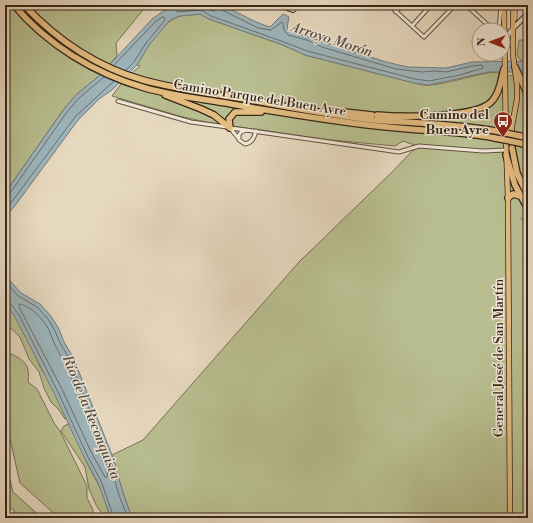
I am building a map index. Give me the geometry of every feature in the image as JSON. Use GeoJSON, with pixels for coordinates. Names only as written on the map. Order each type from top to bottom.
{"type":"FeatureCollection","features":[{"type":"Feature","properties":{"kind":"highway","name":"Camino Parque del Buen Ayre"},"geometry":{"type":"LineString","coordinates":[[14,5],[49,39],[74,56],[102,71],[146,88],[336,121],[458,133],[495,138],[528,146]]}},
{"type":"Feature","properties":{"kind":"highway","name":"Camino Parque del Buen Ayre"},"geometry":{"type":"LineString","coordinates":[[24,5],[50,30],[84,54],[129,75],[171,87],[369,119],[463,126],[528,138]]}},
{"type":"Feature","properties":{"kind":"highway"},"geometry":{"type":"LineString","coordinates":[[515,68],[518,79],[528,95]]}},
{"type":"Feature","properties":{"kind":"highway"},"geometry":{"type":"LineString","coordinates":[[294,108],[400,117],[467,111],[491,103],[503,79],[504,69]]}},
{"type":"Feature","properties":{"kind":"highway"},"geometry":{"type":"LineString","coordinates":[[146,88],[201,109],[214,116],[230,128]]}},
{"type":"Feature","properties":{"kind":"highway"},"geometry":{"type":"LineString","coordinates":[[230,128],[229,119],[233,113],[285,113]]}},
{"type":"Feature","properties":{"kind":"highway"},"geometry":{"type":"LineString","coordinates":[[508,151],[511,173],[520,196],[528,209]]}},
{"type":"Feature","properties":{"kind":"highway"},"geometry":{"type":"LineString","coordinates":[[508,151],[528,196]]}},
{"type":"Feature","properties":{"kind":"highway"},"geometry":{"type":"LineString","coordinates":[[508,198],[513,194],[520,196]]}},
{"type":"Feature","properties":{"kind":"main road"},"geometry":{"type":"LineString","coordinates":[[280,5],[293,10],[297,5]]}},
{"type":"Feature","properties":{"kind":"main road"},"geometry":{"type":"LineString","coordinates":[[505,5],[507,19],[512,26]]}},
{"type":"Feature","properties":{"kind":"main road"},"geometry":{"type":"LineString","coordinates":[[505,5],[505,22]]}},
{"type":"Feature","properties":{"kind":"main road"},"geometry":{"type":"LineString","coordinates":[[514,5],[512,26],[515,68]]}},
{"type":"Feature","properties":{"kind":"main road"},"geometry":{"type":"LineString","coordinates":[[512,26],[528,13]]}},
{"type":"Feature","properties":{"kind":"main road"},"geometry":{"type":"LineString","coordinates":[[504,62],[504,69]]}},
{"type":"Feature","properties":{"kind":"main road","name":"General José de San Martín"},"geometry":{"type":"LineString","coordinates":[[503,79],[511,173],[508,198]]}},
{"type":"Feature","properties":{"kind":"main road","name":"General José de San Martín"},"geometry":{"type":"LineString","coordinates":[[510,518],[508,151],[517,99],[518,79]]}},
{"type":"Feature","properties":{"kind":"street"},"geometry":{"type":"LineString","coordinates":[[389,5],[424,37],[455,5]]}},
{"type":"Feature","properties":{"kind":"street"},"geometry":{"type":"LineString","coordinates":[[396,12],[402,5]]}},
{"type":"Feature","properties":{"kind":"street"},"geometry":{"type":"LineString","coordinates":[[412,26],[431,5]]}},
{"type":"Feature","properties":{"kind":"street"},"geometry":{"type":"LineString","coordinates":[[466,5],[485,22]]}},
{"type":"Feature","properties":{"kind":"street"},"geometry":{"type":"LineString","coordinates":[[500,22],[501,5]]}},
{"type":"Feature","properties":{"kind":"street"},"geometry":{"type":"LineString","coordinates":[[118,101],[191,122],[399,152],[420,146],[483,151],[508,151]]}},
{"type":"Feature","properties":{"kind":"street"},"geometry":{"type":"LineString","coordinates":[[230,128],[239,140],[245,144],[254,139],[256,131]]}},
{"type":"Feature","properties":{"kind":"street"},"geometry":{"type":"LineString","coordinates":[[239,140],[239,135],[241,132],[246,130]]}},
{"type":"Feature","properties":{"kind":"green space"},"geometry":{"type":"Polygon","coordinates":[[[5,5],[147,5],[116,43],[117,56],[99,76],[76,95],[64,109],[5,193],[5,5]]]}},
{"type":"Feature","properties":{"kind":"green space"},"geometry":{"type":"Polygon","coordinates":[[[200,14],[209,19],[283,45],[305,55],[422,85],[439,84],[481,74],[499,72],[498,79],[504,79],[509,194],[512,126],[516,107],[516,79],[528,80],[528,518],[132,518],[112,455],[143,440],[299,262],[417,146],[403,141],[395,146],[320,139],[206,122],[179,116],[112,96],[124,80],[140,66],[137,65],[154,37],[166,24],[181,16],[200,14]]]}},
{"type":"Feature","properties":{"kind":"green space"},"geometry":{"type":"Polygon","coordinates":[[[519,40],[528,40],[528,61],[521,61],[517,55],[519,40]]]}},
{"type":"Feature","properties":{"kind":"green space"},"geometry":{"type":"Polygon","coordinates":[[[513,75],[515,80],[515,102],[510,129],[508,129],[507,78],[508,76],[513,75]]]}},
{"type":"Feature","properties":{"kind":"green space"},"geometry":{"type":"Polygon","coordinates":[[[5,299],[31,344],[39,365],[53,387],[68,419],[65,419],[51,402],[44,388],[39,372],[29,359],[20,337],[5,323],[5,299]]]}},
{"type":"Feature","properties":{"kind":"green space"},"geometry":{"type":"Polygon","coordinates":[[[11,354],[20,359],[26,365],[28,382],[37,389],[54,423],[60,431],[87,486],[87,498],[93,510],[93,518],[59,518],[20,483],[5,417],[5,357],[11,354]]]}},
{"type":"Feature","properties":{"kind":"green space"},"geometry":{"type":"Polygon","coordinates":[[[70,423],[87,463],[104,495],[110,518],[105,518],[96,505],[89,489],[85,467],[61,431],[64,426],[70,423]]]}},
{"type":"Feature","properties":{"kind":"green space"},"geometry":{"type":"Polygon","coordinates":[[[5,459],[13,492],[42,518],[15,518],[14,510],[5,505],[5,459]]]}},
{"type":"Feature","properties":{"kind":"water","name":"Arroyo Morón"},"geometry":{"type":"Polygon","coordinates":[[[177,5],[216,5],[270,27],[283,14],[289,17],[287,28],[290,31],[386,62],[408,67],[446,68],[472,62],[528,61],[528,72],[488,72],[429,85],[414,83],[305,55],[283,45],[209,19],[200,14],[179,16],[169,21],[149,45],[137,65],[112,90],[99,99],[78,120],[5,217],[5,193],[64,109],[76,95],[99,76],[152,19],[162,12],[177,5]]]}},
{"type":"Feature","properties":{"kind":"water","name":"Río de la Reconquista"},"geometry":{"type":"Polygon","coordinates":[[[5,275],[21,293],[40,304],[51,316],[59,329],[64,342],[73,357],[112,455],[132,518],[111,518],[98,483],[54,393],[15,317],[5,303],[5,275]]]}},
{"type":"Feature","properties":{"kind":"waterway"},"geometry":{"type":"LineString","coordinates":[[521,218],[528,230]]}},
{"type":"Feature","properties":{"kind":"place","name":"Camino del Buen Ayre"},"geometry":{"type":"Point","coordinates":[503,138]}}]}
